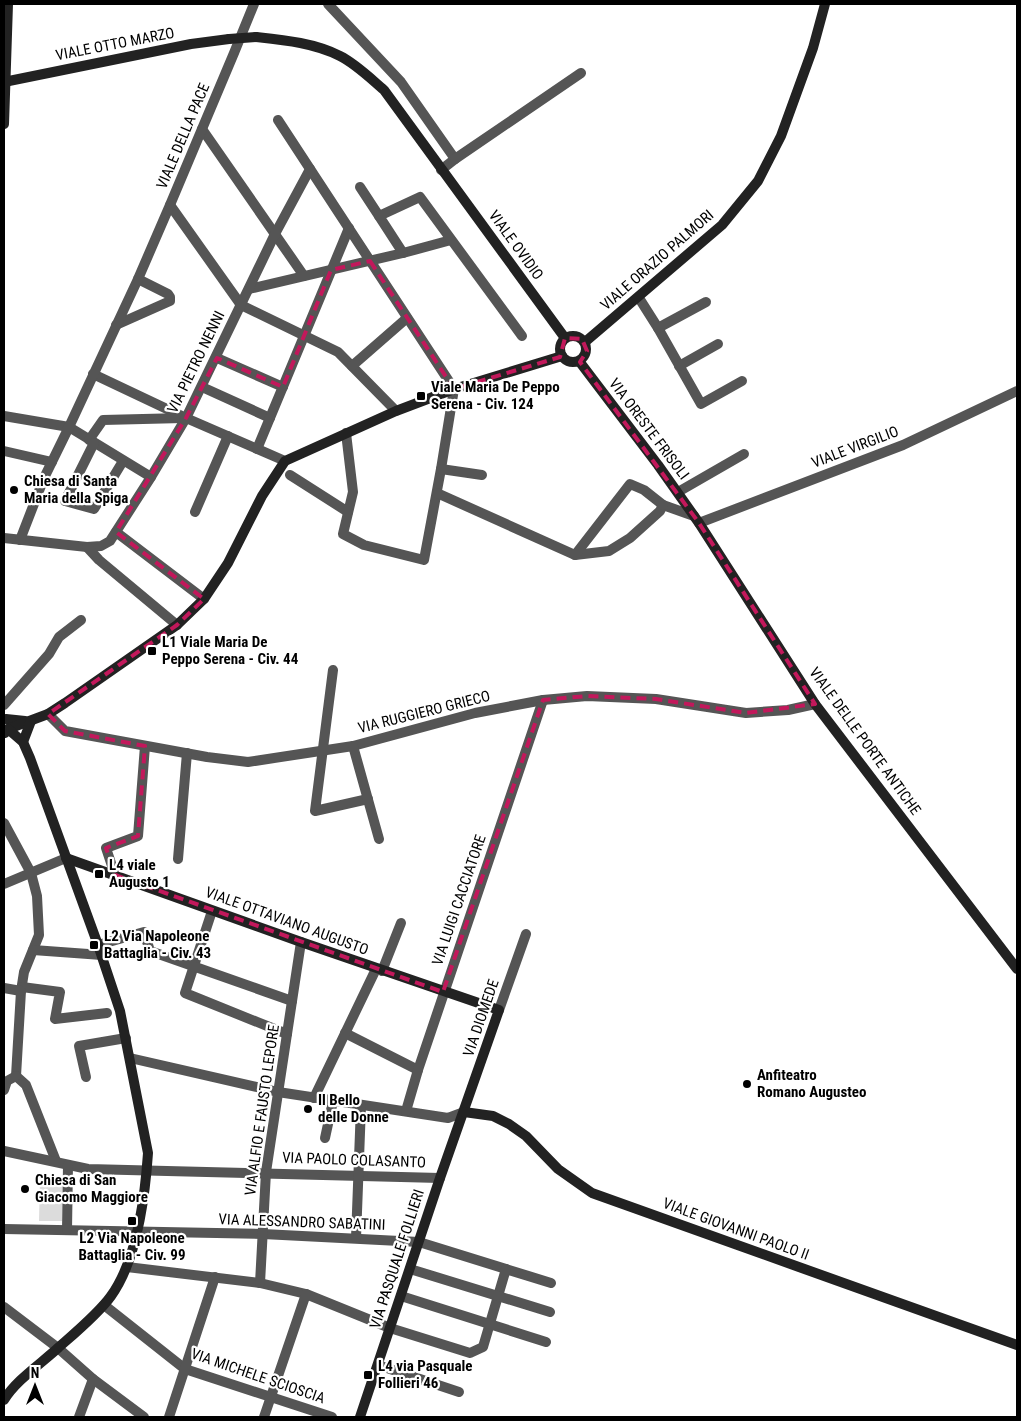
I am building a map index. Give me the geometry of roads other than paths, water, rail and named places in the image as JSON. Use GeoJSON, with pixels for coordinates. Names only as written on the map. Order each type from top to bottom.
{"type":"FeatureCollection","features":[{"type":"Feature","properties":{"kind":"main road"},"geometry":{"type":"LineString","coordinates":[[4,124],[8,4]]}},
{"type":"Feature","properties":{"kind":"main road","name":"VIALE ORAZIO PALMORI"},"geometry":{"type":"LineString","coordinates":[[585,342],[639,298],[722,225],[758,181],[781,136],[813,48],[825,4]]}},
{"type":"Feature","properties":{"kind":"main road","name":"VIALE OTTO MARZO"},"geometry":{"type":"LineString","coordinates":[[5,81],[190,44],[256,37],[277,39],[323,50],[341,57],[364,72],[384,90],[442,170]]}},
{"type":"Feature","properties":{"kind":"main road","name":"VIALE OVIDIO"},"geometry":{"type":"LineString","coordinates":[[442,170],[566,338]]}},
{"type":"Feature","properties":{"kind":"main road"},"geometry":{"type":"LineString","coordinates":[[578,336],[585,342],[586,353],[579,361],[569,362],[562,356],[560,347],[566,338],[578,336]]}},
{"type":"Feature","properties":{"kind":"main road"},"geometry":{"type":"LineString","coordinates":[[5,724],[31,721],[48,714],[177,625],[204,599],[228,563],[262,496],[285,461],[396,411],[454,390],[562,356]]}},
{"type":"Feature","properties":{"kind":"main road","name":"VIA ORESTE FRISOLI"},"geometry":{"type":"LineString","coordinates":[[579,361],[697,519]]}},
{"type":"Feature","properties":{"kind":"main road","name":"VIALE DELLE PORTE ANTICHE"},"geometry":{"type":"LineString","coordinates":[[697,519],[815,704],[1017,969]]}},
{"type":"Feature","properties":{"kind":"main road"},"geometry":{"type":"LineString","coordinates":[[23,742],[31,721]]}},
{"type":"Feature","properties":{"kind":"main road"},"geometry":{"type":"LineString","coordinates":[[4,1400],[28,1374],[104,1305],[111,1296],[127,1267],[137,1231],[148,1153],[120,1012],[100,950],[30,758],[23,742],[5,724]]}},
{"type":"Feature","properties":{"kind":"main road","name":"VIALE OTTAVIANO AUGUSTO"},"geometry":{"type":"LineString","coordinates":[[66,858],[379,970],[499,1010]]}},
{"type":"Feature","properties":{"kind":"main road","name":"VIA DIOMEDE"},"geometry":{"type":"LineString","coordinates":[[464,1112],[499,1010]]}},
{"type":"Feature","properties":{"kind":"main road","name":"VIA PASQUALE FOLLIERI"},"geometry":{"type":"LineString","coordinates":[[360,1417],[464,1112]]}},
{"type":"Feature","properties":{"kind":"main road","name":"VIALE GIOVANNI PAOLO II"},"geometry":{"type":"LineString","coordinates":[[464,1112],[493,1116],[509,1124],[526,1136],[558,1169],[592,1193],[1017,1345]]}},
{"type":"Feature","properties":{"kind":"street","name":"VIALE DELLA PACE"},"geometry":{"type":"LineString","coordinates":[[20,540],[44,478],[138,279],[254,4]]}},
{"type":"Feature","properties":{"kind":"street"},"geometry":{"type":"LineString","coordinates":[[328,4],[401,82],[455,159]]}},
{"type":"Feature","properties":{"kind":"street"},"geometry":{"type":"LineString","coordinates":[[442,170],[455,159],[581,73]]}},
{"type":"Feature","properties":{"kind":"street"},"geometry":{"type":"LineString","coordinates":[[278,120],[454,390],[424,560],[364,545],[343,534],[353,492],[346,434]]}},
{"type":"Feature","properties":{"kind":"street"},"geometry":{"type":"LineString","coordinates":[[202,129],[304,276]]}},
{"type":"Feature","properties":{"kind":"street","name":"VIA PIETRO NENNI"},"geometry":{"type":"LineString","coordinates":[[87,547],[105,545],[116,532],[186,418],[217,358],[240,305],[275,234],[310,169]]}},
{"type":"Feature","properties":{"kind":"street"},"geometry":{"type":"LineString","coordinates":[[360,187],[404,253]]}},
{"type":"Feature","properties":{"kind":"street"},"geometry":{"type":"LineString","coordinates":[[380,216],[420,197],[522,336]]}},
{"type":"Feature","properties":{"kind":"street"},"geometry":{"type":"LineString","coordinates":[[170,205],[240,305],[338,352],[396,411]]}},
{"type":"Feature","properties":{"kind":"street"},"geometry":{"type":"LineString","coordinates":[[257,449],[349,228]]}},
{"type":"Feature","properties":{"kind":"street"},"geometry":{"type":"LineString","coordinates":[[249,289],[452,240]]}},
{"type":"Feature","properties":{"kind":"street"},"geometry":{"type":"LineString","coordinates":[[116,325],[170,301],[168,294],[138,279]]}},
{"type":"Feature","properties":{"kind":"street"},"geometry":{"type":"LineString","coordinates":[[639,298],[680,366],[700,404],[742,381]]}},
{"type":"Feature","properties":{"kind":"street"},"geometry":{"type":"LineString","coordinates":[[658,328],[706,302]]}},
{"type":"Feature","properties":{"kind":"street"},"geometry":{"type":"LineString","coordinates":[[352,366],[407,318]]}},
{"type":"Feature","properties":{"kind":"street"},"geometry":{"type":"LineString","coordinates":[[680,366],[718,344]]}},
{"type":"Feature","properties":{"kind":"street"},"geometry":{"type":"LineString","coordinates":[[217,358],[283,387]]}},
{"type":"Feature","properties":{"kind":"street"},"geometry":{"type":"LineString","coordinates":[[93,374],[186,418],[285,461]]}},
{"type":"Feature","properties":{"kind":"street"},"geometry":{"type":"LineString","coordinates":[[202,388],[270,418]]}},
{"type":"Feature","properties":{"kind":"street","name":"VIALE VIRGILIO"},"geometry":{"type":"LineString","coordinates":[[697,519],[904,445],[1017,391]]}},
{"type":"Feature","properties":{"kind":"street"},"geometry":{"type":"LineString","coordinates":[[4,416],[69,427],[151,477]]}},
{"type":"Feature","properties":{"kind":"street"},"geometry":{"type":"LineString","coordinates":[[123,461],[94,509],[65,501],[103,420],[186,418]]}},
{"type":"Feature","properties":{"kind":"street"},"geometry":{"type":"LineString","coordinates":[[195,512],[228,436]]}},
{"type":"Feature","properties":{"kind":"street"},"geometry":{"type":"LineString","coordinates":[[4,451],[52,462]]}},
{"type":"Feature","properties":{"kind":"street"},"geometry":{"type":"LineString","coordinates":[[678,492],[744,454]]}},
{"type":"Feature","properties":{"kind":"street"},"geometry":{"type":"LineString","coordinates":[[441,468],[482,475]]}},
{"type":"Feature","properties":{"kind":"street"},"geometry":{"type":"LineString","coordinates":[[290,475],[348,512]]}},
{"type":"Feature","properties":{"kind":"street"},"geometry":{"type":"LineString","coordinates":[[575,555],[630,484],[644,490],[663,505],[697,519]]}},
{"type":"Feature","properties":{"kind":"street"},"geometry":{"type":"LineString","coordinates":[[436,493],[575,555],[609,551],[630,538],[660,511],[663,505]]}},
{"type":"Feature","properties":{"kind":"street"},"geometry":{"type":"LineString","coordinates":[[116,532],[204,599]]}},
{"type":"Feature","properties":{"kind":"street"},"geometry":{"type":"LineString","coordinates":[[4,538],[87,547],[99,560],[177,625]]}},
{"type":"Feature","properties":{"kind":"street"},"geometry":{"type":"LineString","coordinates":[[4,705],[49,654],[59,637],[81,620]]}},
{"type":"Feature","properties":{"kind":"street"},"geometry":{"type":"LineString","coordinates":[[333,670],[315,811],[368,799]]}},
{"type":"Feature","properties":{"kind":"street","name":"VIA RUGGIERO GRIECO"},"geometry":{"type":"LineString","coordinates":[[48,714],[65,731],[248,762],[353,746],[476,713],[543,700],[587,696],[656,699],[746,712],[788,710],[815,704]]}},
{"type":"Feature","properties":{"kind":"street","name":"VIA LUIGI CACCIATORE"},"geometry":{"type":"LineString","coordinates":[[406,1111],[444,992],[543,700]]}},
{"type":"Feature","properties":{"kind":"street"},"geometry":{"type":"LineString","coordinates":[[115,875],[106,848],[138,836],[145,746]]}},
{"type":"Feature","properties":{"kind":"street"},"geometry":{"type":"LineString","coordinates":[[353,746],[380,839]]}},
{"type":"Feature","properties":{"kind":"street"},"geometry":{"type":"LineString","coordinates":[[178,859],[187,753]]}},
{"type":"Feature","properties":{"kind":"street"},"geometry":{"type":"LineString","coordinates":[[4,823],[17,845],[38,896],[39,935],[24,972],[8,1082],[26,1085],[56,1161]]}},
{"type":"Feature","properties":{"kind":"street"},"geometry":{"type":"LineString","coordinates":[[4,842],[17,845]]}},
{"type":"Feature","properties":{"kind":"street"},"geometry":{"type":"LineString","coordinates":[[4,884],[66,858]]}},
{"type":"Feature","properties":{"kind":"street"},"geometry":{"type":"LineString","coordinates":[[212,910],[185,993],[287,1034]]}},
{"type":"Feature","properties":{"kind":"street"},"geometry":{"type":"LineString","coordinates":[[314,1098],[401,923]]}},
{"type":"Feature","properties":{"kind":"street"},"geometry":{"type":"LineString","coordinates":[[33,950],[100,950],[144,932],[150,951],[292,1001]]}},
{"type":"Feature","properties":{"kind":"street","name":"VIA DIOMEDE"},"geometry":{"type":"LineString","coordinates":[[499,1010],[526,934]]}},
{"type":"Feature","properties":{"kind":"street","name":"VIA ALFIO E FAUSTO LEPORE"},"geometry":{"type":"LineString","coordinates":[[260,1283],[266,1172],[301,942]]}},
{"type":"Feature","properties":{"kind":"street"},"geometry":{"type":"LineString","coordinates":[[4,988],[60,992],[55,1019],[108,1013]]}},
{"type":"Feature","properties":{"kind":"street"},"geometry":{"type":"LineString","coordinates":[[346,1033],[418,1070]]}},
{"type":"Feature","properties":{"kind":"street"},"geometry":{"type":"LineString","coordinates":[[86,1077],[79,1046],[126,1038]]}},
{"type":"Feature","properties":{"kind":"street"},"geometry":{"type":"LineString","coordinates":[[130,1058],[278,1092],[361,1106],[448,1118],[464,1112]]}},
{"type":"Feature","properties":{"kind":"street"},"geometry":{"type":"LineString","coordinates":[[325,1138],[333,1101]]}},
{"type":"Feature","properties":{"kind":"street"},"geometry":{"type":"LineString","coordinates":[[356,1238],[361,1106]]}},
{"type":"Feature","properties":{"kind":"street","name":"VIA PAOLO COLASANTO"},"geometry":{"type":"LineString","coordinates":[[4,1151],[88,1169],[266,1172],[440,1178]]}},
{"type":"Feature","properties":{"kind":"street"},"geometry":{"type":"LineString","coordinates":[[67,1230],[68,1165]]}},
{"type":"Feature","properties":{"kind":"street","name":"VIA ALESSANDRO SABATINI"},"geometry":{"type":"LineString","coordinates":[[4,1229],[263,1234],[419,1242],[551,1283]]}},
{"type":"Feature","properties":{"kind":"street"},"geometry":{"type":"LineString","coordinates":[[127,1267],[260,1283],[306,1294],[390,1328],[470,1353],[483,1347],[506,1269]]}},
{"type":"Feature","properties":{"kind":"street"},"geometry":{"type":"LineString","coordinates":[[410,1268],[550,1312]]}},
{"type":"Feature","properties":{"kind":"street"},"geometry":{"type":"LineString","coordinates":[[170,1417],[215,1278]]}},
{"type":"Feature","properties":{"kind":"street"},"geometry":{"type":"LineString","coordinates":[[264,1417],[306,1294]]}},
{"type":"Feature","properties":{"kind":"street"},"geometry":{"type":"LineString","coordinates":[[401,1296],[546,1342]]}},
{"type":"Feature","properties":{"kind":"street","name":"VIA MICHELE SCIOSCIA"},"geometry":{"type":"LineString","coordinates":[[104,1305],[185,1369],[332,1417]]}},
{"type":"Feature","properties":{"kind":"street"},"geometry":{"type":"LineString","coordinates":[[4,1307],[58,1348],[93,1379],[144,1417]]}},
{"type":"Feature","properties":{"kind":"street"},"geometry":{"type":"LineString","coordinates":[[378,1365],[459,1392]]}},
{"type":"Feature","properties":{"kind":"street"},"geometry":{"type":"LineString","coordinates":[[79,1417],[93,1379]]}},
{"type":"Feature","properties":{"kind":"place","name":"Viale Maria De Peppo Serena - Civ. 124"},"geometry":{"type":"Point","coordinates":[421,396]}},
{"type":"Feature","properties":{"kind":"place","name":"Chiesa di Santa Maria della Spiga"},"geometry":{"type":"Point","coordinates":[14,490]}},
{"type":"Feature","properties":{"kind":"place","name":"L1 Viale Maria De Peppo Serena - Civ. 44"},"geometry":{"type":"Point","coordinates":[152,651]}},
{"type":"Feature","properties":{"kind":"place","name":"L4 viale Augusto 1"},"geometry":{"type":"Point","coordinates":[99,874]}},
{"type":"Feature","properties":{"kind":"place","name":"L2 Via Napoleone Battaglia - Civ. 43"},"geometry":{"type":"Point","coordinates":[94,945]}},
{"type":"Feature","properties":{"kind":"place","name":"Anfiteatro Romano Augusteo"},"geometry":{"type":"Point","coordinates":[747,1084]}},
{"type":"Feature","properties":{"kind":"place","name":"Il Bello delle Donne"},"geometry":{"type":"Point","coordinates":[308,1109]}},
{"type":"Feature","properties":{"kind":"place","name":"Chiesa di San Giacomo Maggiore"},"geometry":{"type":"Point","coordinates":[25,1189]}},
{"type":"Feature","properties":{"kind":"place","name":"L2 Via Napoleone Battaglia - Civ. 99"},"geometry":{"type":"Point","coordinates":[132,1221]}},
{"type":"Feature","properties":{"kind":"place","name":"L4 via Pasquale Follieri 46"},"geometry":{"type":"Point","coordinates":[368,1375]}}]}
